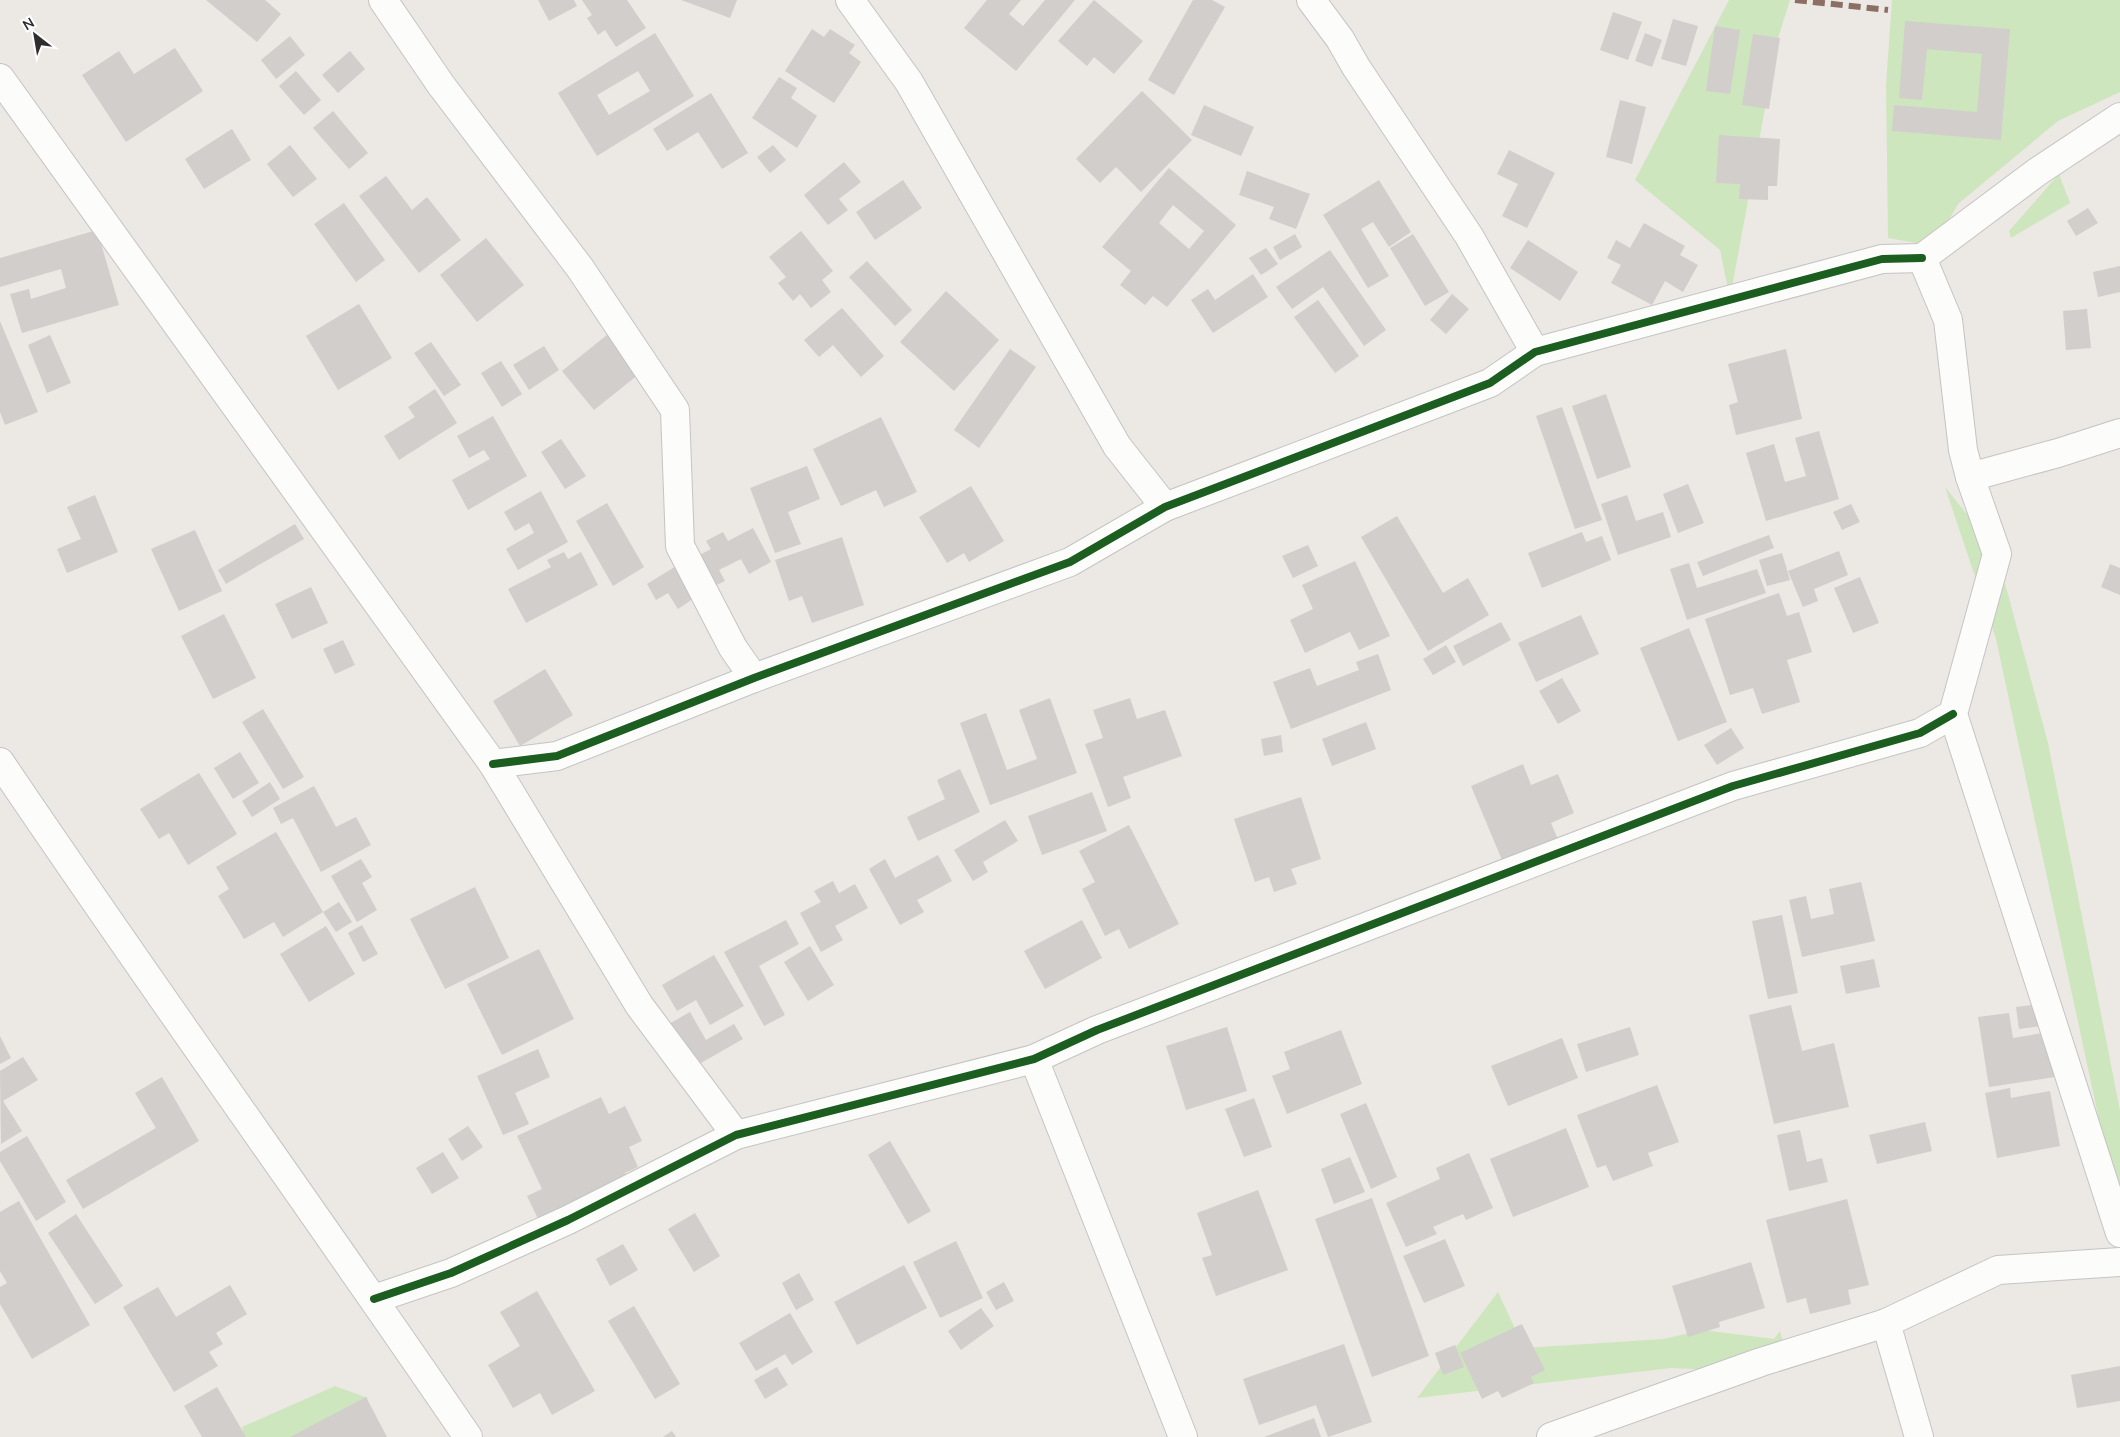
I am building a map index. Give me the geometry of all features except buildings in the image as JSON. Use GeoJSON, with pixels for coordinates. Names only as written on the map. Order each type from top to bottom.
{"type":"FeatureCollection","features":[{"type":"Feature","properties":{"kind":"street"},"geometry":{"type":"LineString","coordinates":[[383,0],[441,85],[580,268],[675,410],[680,546],[733,648],[754,678]]}},
{"type":"Feature","properties":{"kind":"street"},"geometry":{"type":"LineString","coordinates":[[850,0],[909,82],[1117,446],[1165,507]]}},
{"type":"Feature","properties":{"kind":"street"},"geometry":{"type":"LineString","coordinates":[[1311,0],[1340,39],[1356,67],[1469,236],[1535,352]]}},
{"type":"Feature","properties":{"kind":"street"},"geometry":{"type":"LineString","coordinates":[[0,78],[493,764],[638,1006],[736,1135]]}},
{"type":"Feature","properties":{"kind":"street"},"geometry":{"type":"LineString","coordinates":[[493,764],[557,756],[754,678],[1070,562],[1165,507],[1490,383],[1535,352],[1882,258],[1922,258],[2037,172],[2120,117]]}},
{"type":"Feature","properties":{"kind":"street"},"geometry":{"type":"LineString","coordinates":[[1922,258],[1948,320],[1963,450],[1970,477],[1997,554],[1953,714],[2120,1233]]}},
{"type":"Feature","properties":{"kind":"street"},"geometry":{"type":"LineString","coordinates":[[1970,477],[2058,453],[2120,433]]}},
{"type":"Feature","properties":{"kind":"street"},"geometry":{"type":"LineString","coordinates":[[374,1299],[451,1273],[541,1232],[736,1135],[1034,1059],[1097,1030],[1733,786],[1920,733],[1953,714]]}},
{"type":"Feature","properties":{"kind":"street"},"geometry":{"type":"LineString","coordinates":[[0,762],[87,891],[374,1299],[468,1437]]}},
{"type":"Feature","properties":{"kind":"street"},"geometry":{"type":"LineString","coordinates":[[1034,1059],[1183,1437]]}},
{"type":"Feature","properties":{"kind":"street"},"geometry":{"type":"LineString","coordinates":[[1551,1437],[1761,1362],[1886,1323],[1998,1270],[2120,1262]]}},
{"type":"Feature","properties":{"kind":"street"},"geometry":{"type":"LineString","coordinates":[[1886,1323],[1920,1437]]}},
{"type":"Feature","properties":{"kind":"green space"},"geometry":{"type":"Polygon","coordinates":[[[1729,0],[1790,0],[1778,38],[1730,298],[1720,250],[1635,180],[1729,0]]]}},
{"type":"Feature","properties":{"kind":"green space"},"geometry":{"type":"Polygon","coordinates":[[[1892,0],[2120,0],[2120,92],[2058,121],[1958,204],[1934,246],[1888,238],[1886,85],[1892,0]]]}},
{"type":"Feature","properties":{"kind":"green space"},"geometry":{"type":"Polygon","coordinates":[[[2059,174],[2070,203],[2011,238],[2009,231],[2059,174]]]}},
{"type":"Feature","properties":{"kind":"green space"},"geometry":{"type":"Polygon","coordinates":[[[1945,487],[1996,550],[2048,743],[2120,1111],[2120,1218],[1996,639],[1945,487]]]}},
{"type":"Feature","properties":{"kind":"green space"},"geometry":{"type":"Polygon","coordinates":[[[1498,1292],[1524,1348],[1663,1339],[1703,1330],[1774,1339],[1780,1331],[1786,1352],[1712,1370],[1671,1368],[1417,1398],[1498,1292]]]}},
{"type":"Feature","properties":{"kind":"green space"},"geometry":{"type":"Polygon","coordinates":[[[335,1386],[368,1398],[347,1437],[244,1437],[242,1427],[335,1386]]]}},
{"type":"Feature","properties":{"kind":"marked path"},"geometry":{"type":"LineString","coordinates":[[1795,0],[1888,10]]}},
{"type":"Feature","properties":{"kind":"cycle path"},"geometry":{"type":"LineString","coordinates":[[493,764],[557,756],[754,678],[1070,562],[1165,507],[1490,383],[1535,352],[1882,259],[1922,258]]}},
{"type":"Feature","properties":{"kind":"cycle path"},"geometry":{"type":"LineString","coordinates":[[374,1299],[451,1273],[568,1220],[736,1135],[1034,1059],[1097,1030],[1733,786],[1920,733],[1953,714]]}}]}
